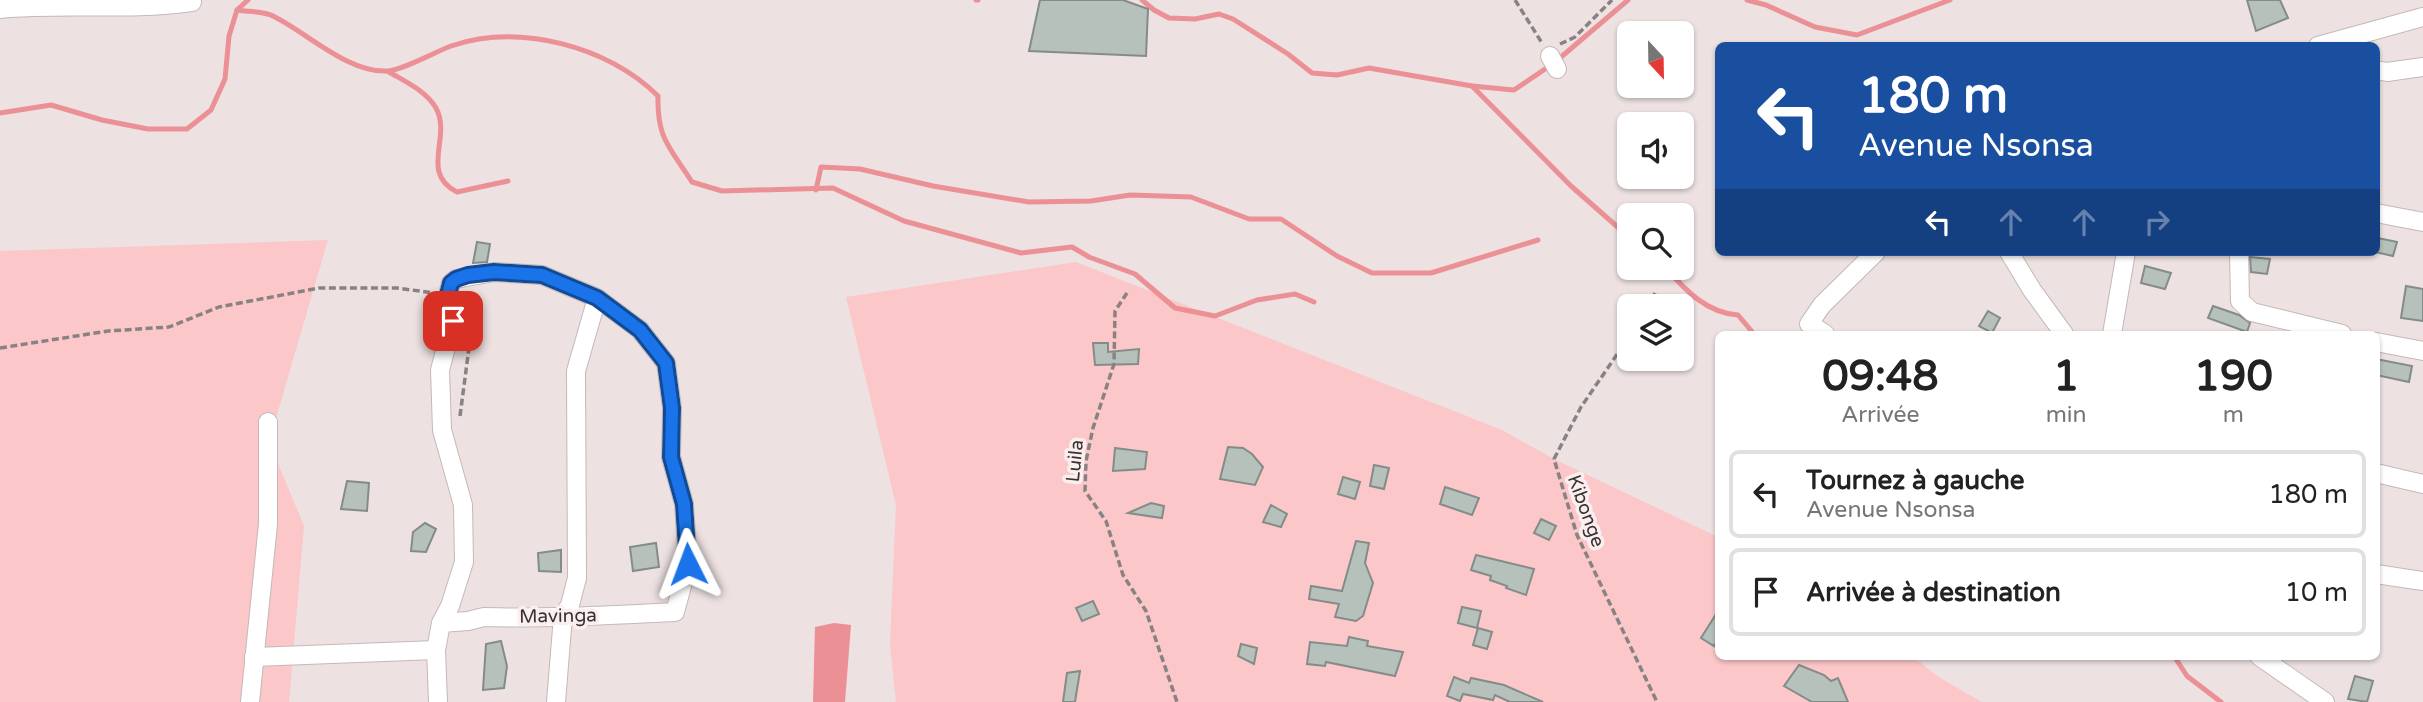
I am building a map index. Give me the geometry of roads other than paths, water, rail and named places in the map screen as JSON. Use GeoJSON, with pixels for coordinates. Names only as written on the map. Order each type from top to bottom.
{"type":"FeatureCollection","features":[{"type":"Feature","properties":{"kind":"street"},"geometry":{"type":"LineString","coordinates":[[0,9],[71,5],[150,8],[192,2]]}},
{"type":"Feature","properties":{"kind":"street"},"geometry":{"type":"LineString","coordinates":[[2332,42],[2423,17]]}},
{"type":"Feature","properties":{"kind":"street"},"geometry":{"type":"LineString","coordinates":[[2380,70],[2387,72],[2423,67]]}},
{"type":"Feature","properties":{"kind":"street"},"geometry":{"type":"LineString","coordinates":[[2380,214],[2423,222]]}},
{"type":"Feature","properties":{"kind":"street"},"geometry":{"type":"LineString","coordinates":[[1820,331],[1809,324],[1822,306],[1872,256]]}},
{"type":"Feature","properties":{"kind":"street"},"geometry":{"type":"LineString","coordinates":[[2011,256],[2062,331]]}},
{"type":"Feature","properties":{"kind":"street"},"geometry":{"type":"LineString","coordinates":[[2113,331],[2125,256]]}},
{"type":"Feature","properties":{"kind":"street"},"geometry":{"type":"LineString","coordinates":[[2239,256],[2240,301],[2252,312],[2331,331]]}},
{"type":"Feature","properties":{"kind":"street"},"geometry":{"type":"LineString","coordinates":[[438,702],[436,650],[441,623],[450,606],[464,562],[463,505],[442,430],[440,370],[453,321],[448,295],[451,283],[456,279],[494,272],[542,275],[597,298],[576,371],[577,578],[570,605],[563,617],[556,702]]}},
{"type":"Feature","properties":{"kind":"street","name":"Mavinga"},"geometry":{"type":"LineString","coordinates":[[441,623],[484,617],[675,612],[688,564],[684,504],[671,457],[672,408],[666,363],[640,330],[597,298]]}},
{"type":"Feature","properties":{"kind":"street"},"geometry":{"type":"LineString","coordinates":[[2380,343],[2423,351]]}},
{"type":"Feature","properties":{"kind":"street"},"geometry":{"type":"LineString","coordinates":[[250,702],[268,524],[268,422]]}},
{"type":"Feature","properties":{"kind":"street"},"geometry":{"type":"LineString","coordinates":[[2380,474],[2423,484]]}},
{"type":"Feature","properties":{"kind":"street"},"geometry":{"type":"LineString","coordinates":[[2380,575],[2423,580]]}},
{"type":"Feature","properties":{"kind":"street"},"geometry":{"type":"LineString","coordinates":[[254,657],[436,650]]}},
{"type":"Feature","properties":{"kind":"street"},"geometry":{"type":"LineString","coordinates":[[2265,660],[2325,702]]}},
{"type":"Feature","properties":{"kind":"waterway"},"geometry":{"type":"LineString","coordinates":[[0,113],[51,105],[102,120],[148,129],[187,129],[211,110],[225,79],[229,36],[237,10],[248,0]]}},
{"type":"Feature","properties":{"kind":"waterway"},"geometry":{"type":"LineString","coordinates":[[1142,0],[1169,18],[1195,19],[1219,14],[1233,19],[1288,54],[1312,73],[1337,75],[1369,68],[1472,86],[1514,90],[1554,63],[1628,0]]}},
{"type":"Feature","properties":{"kind":"waterway"},"geometry":{"type":"LineString","coordinates":[[1747,0],[1766,5],[1815,27],[1857,35],[1950,0]]}},
{"type":"Feature","properties":{"kind":"waterway"},"geometry":{"type":"LineString","coordinates":[[237,10],[273,16],[342,59],[372,70],[393,70],[451,46],[477,39],[505,37],[561,44],[614,64],[658,96],[660,123],[666,142],[692,182],[722,191],[833,188],[904,221],[1021,253],[1072,247],[1089,257],[1135,274],[1175,308],[1215,316],[1257,300],[1295,294],[1314,302]]}},
{"type":"Feature","properties":{"kind":"waterway"},"geometry":{"type":"LineString","coordinates":[[389,72],[421,92],[436,108],[441,131],[438,165],[446,184],[457,192],[508,181]]}},
{"type":"Feature","properties":{"kind":"waterway"},"geometry":{"type":"LineString","coordinates":[[1472,86],[1571,186],[1617,226]]}},
{"type":"Feature","properties":{"kind":"waterway"},"geometry":{"type":"LineString","coordinates":[[816,190],[821,167],[860,169],[933,186],[1029,202],[1091,201],[1130,195],[1191,197],[1249,219],[1281,219],[1337,256],[1372,273],[1431,273],[1538,240]]}},
{"type":"Feature","properties":{"kind":"waterway"},"geometry":{"type":"LineString","coordinates":[[1677,280],[1707,305],[1738,315],[1751,331]]}},
{"type":"Feature","properties":{"kind":"waterway"},"geometry":{"type":"LineString","coordinates":[[2177,660],[2187,676],[2221,702]]}}]}
